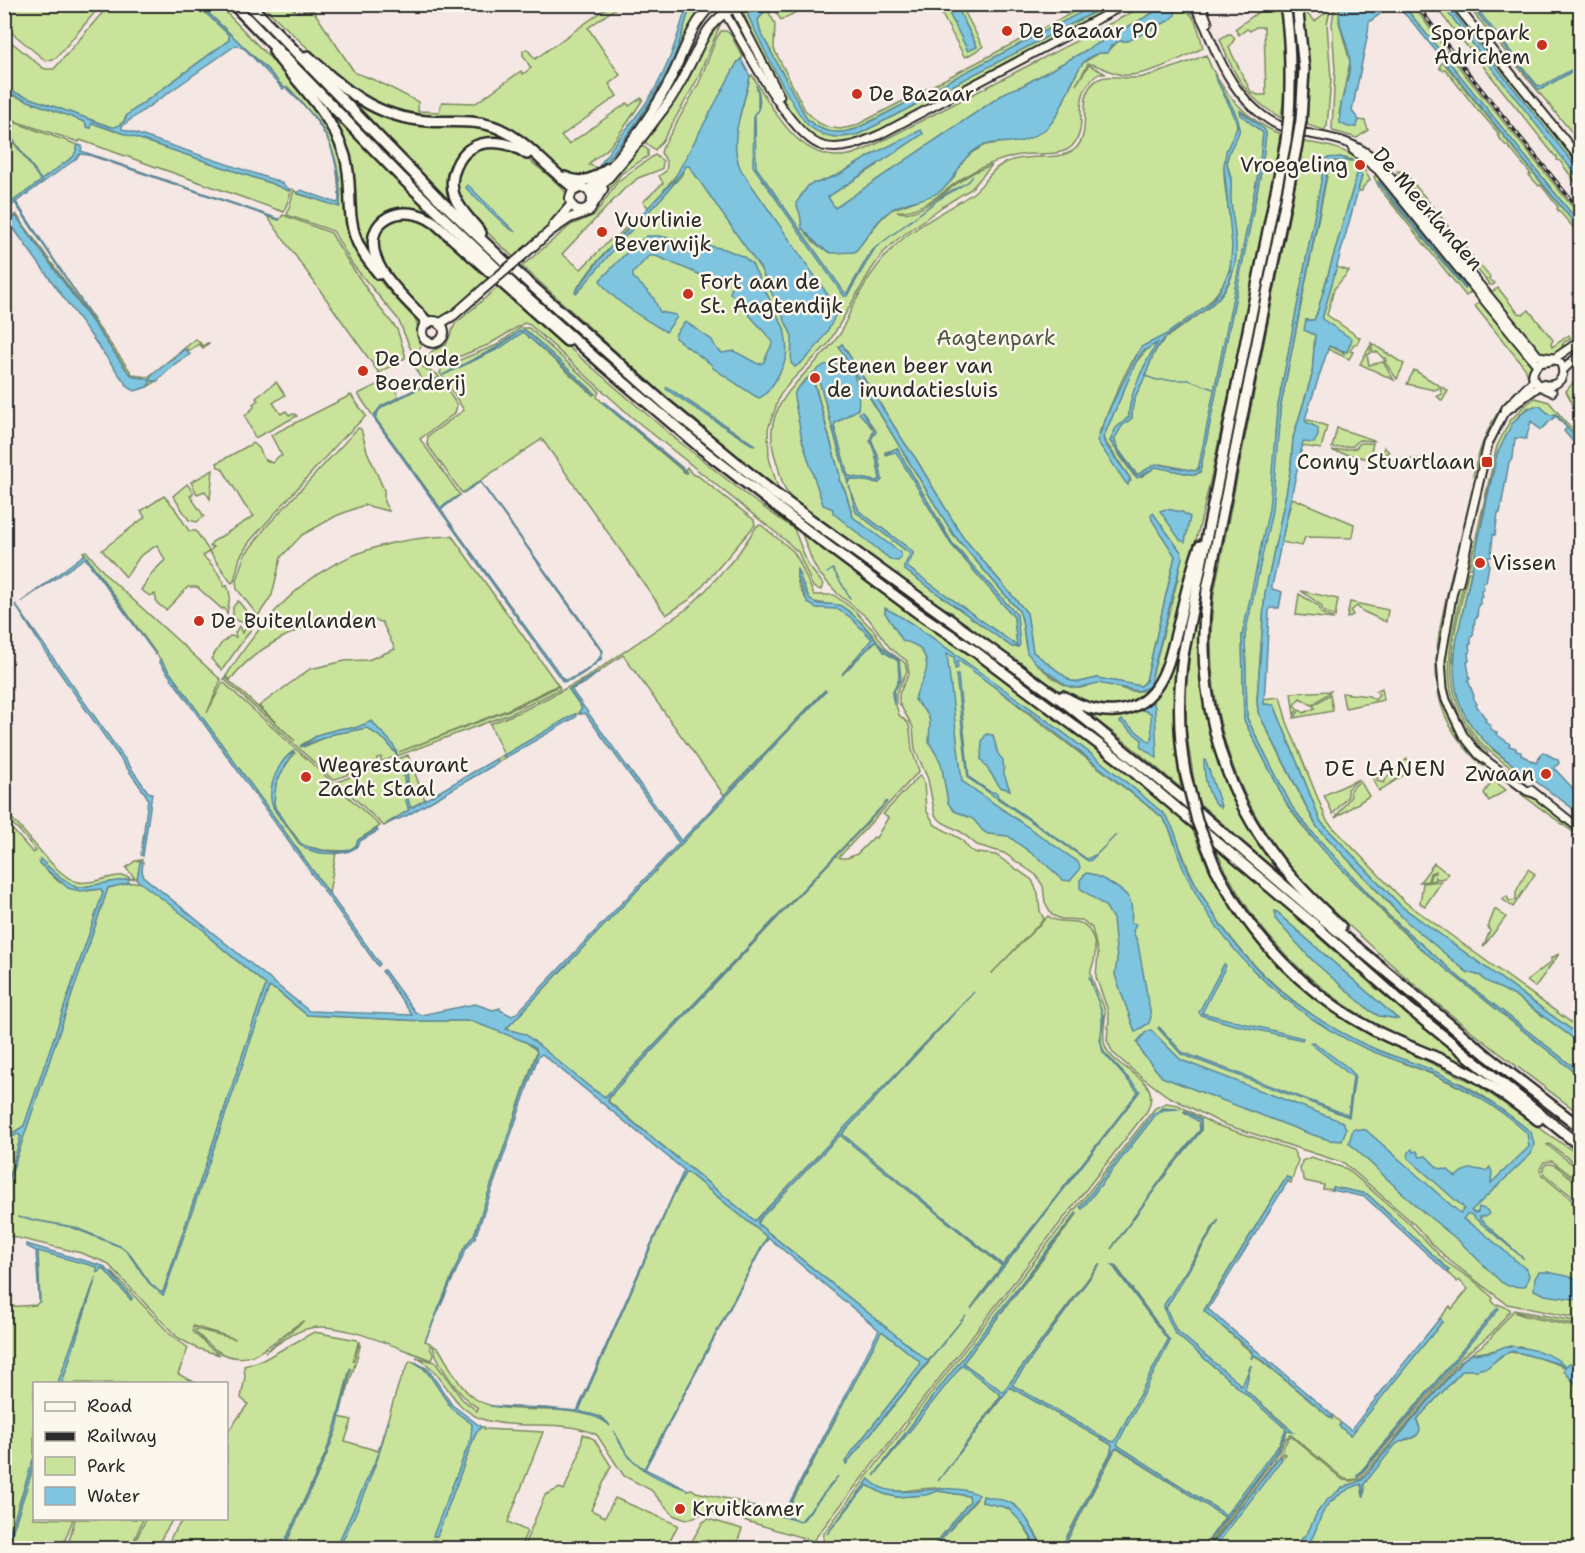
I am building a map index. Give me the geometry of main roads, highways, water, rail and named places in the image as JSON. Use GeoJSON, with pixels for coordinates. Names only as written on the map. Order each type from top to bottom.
{"type":"FeatureCollection","features":[{"type":"Feature","properties":{"kind":"highway"},"geometry":{"type":"LineString","coordinates":[[233,4],[399,176],[518,289],[702,449],[829,548],[976,652],[1121,761],[1411,1010],[1581,1146]]}},
{"type":"Feature","properties":{"kind":"highway"},"geometry":{"type":"LineString","coordinates":[[249,4],[411,172],[504,261],[599,347],[725,454],[799,511],[1025,674],[1159,779],[1489,1057],[1581,1126]]}},
{"type":"Feature","properties":{"kind":"highway"},"geometry":{"type":"LineString","coordinates":[[1284,4],[1288,24],[1291,74],[1286,141],[1181,669],[1179,725],[1185,772],[1197,821],[1216,869],[1236,904],[1262,940],[1292,972],[1330,1004],[1374,1030],[1471,1074],[1550,1128],[1581,1146]]}},
{"type":"Feature","properties":{"kind":"highway"},"geometry":{"type":"LineString","coordinates":[[1297,4],[1304,69],[1301,120],[1207,590],[1203,633],[1204,669],[1212,720],[1223,761],[1242,806],[1287,872],[1367,955]]}},
{"type":"Feature","properties":{"kind":"highway"},"geometry":{"type":"LineString","coordinates":[[265,20],[287,35],[344,88],[371,107],[406,118],[425,121],[476,122],[499,128],[522,143],[573,191]]}},
{"type":"Feature","properties":{"kind":"highway"},"geometry":{"type":"LineString","coordinates":[[267,38],[280,60],[324,114],[340,143],[349,175],[354,230],[361,249],[374,268],[426,324]]}},
{"type":"Feature","properties":{"kind":"highway"},"geometry":{"type":"LineString","coordinates":[[504,261],[466,215],[454,195],[453,174],[463,155],[474,146],[484,143],[507,143],[524,152],[573,191]]}},
{"type":"Feature","properties":{"kind":"highway"},"geometry":{"type":"LineString","coordinates":[[549,168],[566,178],[580,181],[596,178],[612,169]]}},
{"type":"Feature","properties":{"kind":"highway"},"geometry":{"type":"LineString","coordinates":[[426,324],[379,266],[374,249],[374,238],[380,225],[391,215],[401,212],[421,214],[435,223],[545,322],[581,352],[602,364]]}},
{"type":"Feature","properties":{"kind":"highway"},"geometry":{"type":"LineString","coordinates":[[1025,674],[1080,706],[1101,712],[1130,707],[1150,694],[1157,687],[1167,666],[1195,560],[1210,518]]}},
{"type":"Feature","properties":{"kind":"main road"},"geometry":{"type":"LineString","coordinates":[[549,232],[570,218],[589,211],[612,169],[651,113],[673,75],[690,33],[713,4]]}},
{"type":"Feature","properties":{"kind":"main road"},"geometry":{"type":"LineString","coordinates":[[721,4],[787,115],[799,130],[810,140],[836,147],[860,143],[1126,4]]}},
{"type":"Feature","properties":{"kind":"main road"},"geometry":{"type":"LineString","coordinates":[[1192,4],[1201,16],[1235,88],[1256,110],[1280,126],[1294,132],[1332,140]]}},
{"type":"Feature","properties":{"kind":"main road"},"geometry":{"type":"LineString","coordinates":[[1201,4],[1212,40]]}},
{"type":"Feature","properties":{"kind":"main road"},"geometry":{"type":"LineString","coordinates":[[1455,4],[1581,159]]}},
{"type":"Feature","properties":{"kind":"main road"},"geometry":{"type":"LineString","coordinates":[[441,326],[441,339],[431,344],[422,337],[426,324],[441,326],[522,257],[574,207],[586,208],[591,203],[590,193],[600,180],[640,141],[676,91],[704,35],[718,18],[733,6],[799,130]]}},
{"type":"Feature","properties":{"kind":"main road","name":"De Meerlanden"},"geometry":{"type":"LineString","coordinates":[[1332,140],[1360,155],[1376,168],[1536,366]]}},
{"type":"Feature","properties":{"kind":"main road","name":"De Meerlanden"},"geometry":{"type":"LineString","coordinates":[[1332,140],[1352,145],[1369,154],[1383,166],[1531,347],[1541,357],[1556,361]]}},
{"type":"Feature","properties":{"kind":"main road"},"geometry":{"type":"LineString","coordinates":[[560,225],[574,207],[573,191],[582,187],[590,193]]}},
{"type":"Feature","properties":{"kind":"main road"},"geometry":{"type":"LineString","coordinates":[[1538,383],[1536,366],[1544,361],[1556,361],[1581,341]]}},
{"type":"Feature","properties":{"kind":"main road"},"geometry":{"type":"LineString","coordinates":[[1538,383],[1552,386],[1558,383],[1563,370],[1581,354]]}},
{"type":"Feature","properties":{"kind":"main road"},"geometry":{"type":"LineString","coordinates":[[1556,361],[1563,370]]}},
{"type":"Feature","properties":{"kind":"main road"},"geometry":{"type":"LineString","coordinates":[[1556,361],[1559,370],[1558,383]]}},
{"type":"Feature","properties":{"kind":"main road"},"geometry":{"type":"LineString","coordinates":[[1538,383],[1552,392]]}},
{"type":"Feature","properties":{"kind":"main road"},"geometry":{"type":"LineString","coordinates":[[1538,383],[1506,411],[1488,444],[1468,528],[1467,554],[1453,599],[1441,660],[1443,688],[1456,724],[1472,746],[1487,761],[1581,829]]}},
{"type":"Feature","properties":{"kind":"water"},"geometry":{"type":"Polygon","coordinates":[[[197,5],[200,5],[268,70],[284,88],[245,49],[236,45],[130,120],[122,126],[122,129],[280,182],[289,191],[92,123],[91,128],[87,127],[85,122],[5,92],[5,89],[111,127],[119,125],[127,115],[229,40],[229,35],[197,5]]]}},
{"type":"Feature","properties":{"kind":"water"},"geometry":{"type":"Polygon","coordinates":[[[687,5],[691,5],[679,44],[660,85],[630,132],[598,168],[655,89],[671,54],[687,5]]]}},
{"type":"Feature","properties":{"kind":"water"},"geometry":{"type":"Polygon","coordinates":[[[757,5],[762,6],[765,11],[758,20],[760,31],[807,119],[824,130],[843,132],[856,129],[1095,5],[1108,5],[859,134],[840,137],[822,133],[810,127],[795,108],[748,16],[757,5]]]}},
{"type":"Feature","properties":{"kind":"water"},"geometry":{"type":"Polygon","coordinates":[[[945,5],[956,5],[977,47],[968,51],[945,5]]]}},
{"type":"Feature","properties":{"kind":"water"},"geometry":{"type":"Polygon","coordinates":[[[1340,5],[1403,5],[1580,224],[1580,230],[1414,24],[1397,9],[1392,8],[1382,12],[1369,22],[1352,111],[1359,120],[1356,127],[1348,127],[1340,123],[1350,64],[1341,29],[1340,5]]]}},
{"type":"Feature","properties":{"kind":"water"},"geometry":{"type":"Polygon","coordinates":[[[1442,5],[1446,5],[1451,10],[1571,160],[1580,173],[1580,180],[1442,5]]]}},
{"type":"Feature","properties":{"kind":"water"},"geometry":{"type":"Polygon","coordinates":[[[1471,5],[1474,5],[1537,85],[1542,86],[1580,65],[1580,67],[1542,89],[1538,89],[1471,5]]]}},
{"type":"Feature","properties":{"kind":"water"},"geometry":{"type":"Polygon","coordinates":[[[1165,6],[1171,6],[1175,10],[1175,15],[1168,21],[1128,41],[1119,41],[1111,46],[1107,53],[1095,54],[1085,61],[1071,83],[1060,110],[1044,130],[1019,142],[991,143],[974,151],[967,157],[946,187],[928,197],[891,210],[876,224],[855,252],[831,253],[819,246],[802,228],[796,203],[812,183],[840,174],[921,130],[923,134],[828,197],[835,208],[1008,91],[1022,86],[1165,6]]]}},
{"type":"Feature","properties":{"kind":"water"},"geometry":{"type":"Polygon","coordinates":[[[741,59],[750,76],[736,135],[737,158],[741,170],[837,308],[821,341],[808,357],[795,367],[791,363],[792,336],[760,268],[689,166],[686,166],[668,191],[577,293],[575,292],[600,259],[673,181],[741,59]]]}},
{"type":"Feature","properties":{"kind":"water"},"geometry":{"type":"Polygon","coordinates":[[[1214,75],[1235,112],[1239,126],[1239,132],[1228,154],[1227,162],[1231,180],[1236,239],[1235,266],[1219,297],[1160,344],[1135,398],[1132,418],[1122,426],[1114,440],[1137,475],[1156,464],[1198,470],[1259,169],[1263,133],[1241,115],[1240,111],[1266,133],[1262,167],[1200,472],[1195,475],[1156,467],[1137,478],[1110,441],[1116,428],[1129,417],[1131,398],[1157,343],[1142,352],[1136,362],[1103,438],[1130,478],[1128,485],[1097,441],[1111,406],[1141,347],[1165,335],[1210,303],[1218,294],[1230,270],[1232,246],[1224,167],[1226,151],[1238,126],[1214,75]]]}},
{"type":"Feature","properties":{"kind":"water"},"geometry":{"type":"Polygon","coordinates":[[[756,85],[760,100],[758,110],[758,93],[756,85]]]}},
{"type":"Feature","properties":{"kind":"water"},"geometry":{"type":"Polygon","coordinates":[[[286,88],[300,100],[308,109],[286,88]]]}},
{"type":"Feature","properties":{"kind":"water"},"geometry":{"type":"Polygon","coordinates":[[[758,110],[755,114],[756,167],[845,293],[875,248],[847,296],[844,296],[753,166],[754,114],[758,110]]]}},
{"type":"Feature","properties":{"kind":"water"},"geometry":{"type":"Polygon","coordinates":[[[5,128],[41,180],[74,156],[78,145],[82,146],[81,151],[279,220],[89,155],[80,154],[16,202],[94,320],[15,203],[5,210],[5,207],[41,181],[5,128]]]}},
{"type":"Feature","properties":{"kind":"water"},"geometry":{"type":"Polygon","coordinates":[[[1340,157],[1353,161],[1329,161],[1280,410],[1272,511],[1245,635],[1247,718],[1292,807],[1388,915],[1460,978],[1580,1072],[1580,1076],[1421,949],[1325,852],[1289,808],[1244,720],[1242,636],[1269,509],[1277,411],[1325,161],[1327,158],[1340,157]]]}},
{"type":"Feature","properties":{"kind":"water"},"geometry":{"type":"Polygon","coordinates":[[[335,162],[337,168],[339,185],[340,203],[339,207],[297,193],[301,190],[337,203],[339,201],[335,162]]]}},
{"type":"Feature","properties":{"kind":"water"},"geometry":{"type":"Polygon","coordinates":[[[1360,173],[1362,176],[1322,319],[1352,339],[1347,352],[1329,346],[1305,419],[1306,422],[1318,428],[1318,436],[1314,443],[1303,442],[1272,586],[1272,589],[1282,592],[1279,608],[1270,608],[1269,611],[1264,704],[1275,707],[1321,822],[1401,906],[1580,1036],[1580,1043],[1517,997],[1484,980],[1481,976],[1467,972],[1407,922],[1317,827],[1258,712],[1265,593],[1286,494],[1293,438],[1312,375],[1315,335],[1304,330],[1306,320],[1314,320],[1317,313],[1357,174],[1360,173]]]}},
{"type":"Feature","properties":{"kind":"water"},"geometry":{"type":"Polygon","coordinates":[[[1379,181],[1466,288],[1465,289],[1378,183],[1379,181]]]}},
{"type":"Feature","properties":{"kind":"water"},"geometry":{"type":"Polygon","coordinates":[[[467,185],[469,186],[515,232],[466,188],[467,185]]]}},
{"type":"Feature","properties":{"kind":"water"},"geometry":{"type":"Polygon","coordinates":[[[16,216],[128,372],[134,377],[149,380],[147,387],[135,391],[128,387],[9,222],[16,216]]]}},
{"type":"Feature","properties":{"kind":"water"},"geometry":{"type":"Polygon","coordinates":[[[647,236],[659,236],[725,249],[744,257],[752,264],[784,328],[787,350],[782,369],[763,396],[759,398],[755,396],[713,368],[675,338],[676,333],[686,322],[712,340],[722,353],[734,351],[758,364],[763,363],[773,342],[730,293],[733,283],[727,275],[720,274],[710,279],[656,256],[649,256],[633,273],[633,277],[653,297],[660,312],[676,315],[677,317],[666,332],[630,309],[605,287],[600,280],[632,247],[647,236]]]}},
{"type":"Feature","properties":{"kind":"water"},"geometry":{"type":"Polygon","coordinates":[[[525,330],[595,393],[523,332],[500,348],[443,375],[496,348],[525,330]]]}},
{"type":"Feature","properties":{"kind":"water"},"geometry":{"type":"Polygon","coordinates":[[[842,344],[916,459],[962,536],[1027,613],[1033,652],[1071,681],[1080,682],[1097,678],[1141,686],[1146,681],[1175,556],[1152,520],[1153,513],[1181,552],[1182,558],[1149,687],[1138,691],[1098,683],[1077,688],[1067,686],[1037,664],[1027,653],[1019,611],[953,534],[839,347],[842,344]]]}},
{"type":"Feature","properties":{"kind":"water"},"geometry":{"type":"Polygon","coordinates":[[[185,349],[190,354],[188,356],[176,363],[157,381],[151,381],[153,374],[185,349]]]}},
{"type":"Feature","properties":{"kind":"water"},"geometry":{"type":"Polygon","coordinates":[[[840,361],[851,370],[859,396],[858,409],[835,423],[834,426],[848,476],[877,481],[880,479],[876,456],[870,440],[874,430],[859,413],[862,411],[876,432],[871,439],[878,456],[882,479],[879,483],[850,479],[848,483],[820,384],[816,380],[814,383],[840,476],[839,480],[845,490],[853,517],[901,553],[898,561],[891,560],[833,513],[833,509],[823,505],[802,440],[794,397],[796,390],[824,365],[838,364],[840,361]]]}},
{"type":"Feature","properties":{"kind":"water"},"geometry":{"type":"Polygon","coordinates":[[[438,378],[386,405],[379,410],[375,418],[440,508],[459,495],[441,510],[564,680],[581,674],[596,662],[602,652],[480,482],[463,493],[480,481],[603,651],[601,659],[588,670],[573,679],[563,682],[373,417],[381,406],[438,378]]]}},
{"type":"Feature","properties":{"kind":"water"},"geometry":{"type":"Polygon","coordinates":[[[667,387],[755,445],[676,396],[666,389],[667,387]]]}},
{"type":"Feature","properties":{"kind":"water"},"geometry":{"type":"Polygon","coordinates":[[[604,402],[685,470],[687,473],[605,405],[604,402]]]}},
{"type":"Feature","properties":{"kind":"water"},"geometry":{"type":"Polygon","coordinates":[[[1540,406],[1550,415],[1556,414],[1580,443],[1580,450],[1564,431],[1567,428],[1556,416],[1540,430],[1531,421],[1526,439],[1515,438],[1513,458],[1509,462],[1500,513],[1498,513],[1495,535],[1493,535],[1491,557],[1488,557],[1486,582],[1483,582],[1484,589],[1481,590],[1482,597],[1480,597],[1469,645],[1469,661],[1467,662],[1470,679],[1468,680],[1476,705],[1486,719],[1485,721],[1496,734],[1510,744],[1509,746],[1516,748],[1521,755],[1536,763],[1543,752],[1558,760],[1559,763],[1554,768],[1578,794],[1580,792],[1580,814],[1489,746],[1466,717],[1455,683],[1454,662],[1457,638],[1497,454],[1512,424],[1524,411],[1540,406]]]}},
{"type":"Feature","properties":{"kind":"water"},"geometry":{"type":"Polygon","coordinates":[[[897,448],[952,543],[1017,615],[1020,645],[1018,647],[1012,647],[905,570],[909,553],[856,512],[849,486],[859,511],[912,551],[913,554],[907,567],[1017,646],[1014,617],[951,544],[896,452],[884,454],[897,448]]]}},
{"type":"Feature","properties":{"kind":"water"},"geometry":{"type":"Polygon","coordinates":[[[1166,509],[1182,512],[1190,517],[1185,542],[1180,540],[1160,511],[1166,509]]]}},
{"type":"Feature","properties":{"kind":"water"},"geometry":{"type":"Polygon","coordinates":[[[85,554],[156,655],[85,558],[21,602],[85,554]]]}},
{"type":"Feature","properties":{"kind":"water"},"geometry":{"type":"Polygon","coordinates":[[[797,569],[806,592],[813,602],[841,606],[857,619],[876,640],[842,675],[872,639],[849,616],[837,609],[816,608],[808,603],[797,577],[797,569]]]}},
{"type":"Feature","properties":{"kind":"water"},"geometry":{"type":"Polygon","coordinates":[[[15,604],[148,792],[152,793],[143,856],[141,855],[148,799],[146,795],[46,653],[15,604]]]}},
{"type":"Feature","properties":{"kind":"water"},"geometry":{"type":"Polygon","coordinates":[[[885,608],[921,630],[1049,722],[1165,815],[1175,833],[1186,866],[1219,923],[1262,974],[1287,996],[1329,1026],[1359,1042],[1429,1069],[1470,1089],[1531,1132],[1534,1144],[1531,1154],[1471,1211],[1478,1212],[1479,1207],[1487,1210],[1489,1214],[1480,1219],[1524,1259],[1470,1214],[1463,1219],[1480,1230],[1527,1270],[1529,1275],[1526,1285],[1523,1287],[1508,1286],[1501,1282],[1459,1241],[1416,1206],[1349,1143],[1353,1129],[1366,1130],[1460,1213],[1463,1207],[1408,1158],[1409,1152],[1412,1149],[1413,1152],[1417,1151],[1420,1157],[1426,1156],[1438,1168],[1448,1170],[1456,1177],[1467,1170],[1486,1171],[1490,1167],[1491,1183],[1529,1147],[1527,1133],[1490,1104],[1461,1087],[1332,1032],[1270,986],[1240,956],[1202,905],[1183,868],[1172,835],[1162,817],[1041,721],[959,661],[957,661],[958,668],[955,669],[954,657],[947,654],[962,781],[1078,862],[1080,867],[1070,881],[1063,880],[1008,836],[988,834],[973,819],[954,811],[948,803],[941,763],[929,742],[928,715],[915,700],[926,670],[926,658],[915,645],[903,641],[885,613],[885,608]]]}},
{"type":"Feature","properties":{"kind":"water"},"geometry":{"type":"Polygon","coordinates":[[[877,641],[899,660],[901,679],[894,691],[894,705],[892,694],[899,679],[898,661],[884,652],[877,641]]]}},
{"type":"Feature","properties":{"kind":"water"},"geometry":{"type":"Polygon","coordinates":[[[161,660],[380,964],[378,966],[161,664],[159,661],[161,660]]]}},
{"type":"Feature","properties":{"kind":"water"},"geometry":{"type":"Polygon","coordinates":[[[599,672],[585,683],[572,689],[573,692],[681,841],[826,691],[506,1029],[525,1034],[605,1097],[887,801],[615,1090],[608,1098],[608,1102],[755,1221],[974,992],[842,1134],[1003,1265],[1138,1092],[1103,1052],[1101,1043],[1104,1052],[1140,1091],[971,1309],[1002,1266],[840,1135],[758,1221],[758,1224],[765,1230],[928,1361],[966,1315],[846,1464],[852,1452],[920,1365],[919,1361],[881,1332],[784,1516],[801,1521],[838,1476],[804,1519],[800,1522],[746,1505],[783,1515],[879,1330],[769,1238],[645,1469],[688,1490],[653,1476],[632,1460],[644,1469],[767,1237],[687,1172],[673,1196],[579,1410],[601,1418],[610,1426],[601,1419],[571,1411],[490,1406],[577,1411],[684,1170],[542,1054],[538,1057],[475,1238],[466,1249],[425,1341],[464,1248],[474,1235],[537,1053],[536,1049],[526,1042],[471,1021],[307,1015],[269,987],[163,1295],[149,1283],[128,1253],[121,1247],[71,1227],[17,1217],[74,1227],[122,1247],[129,1253],[150,1283],[163,1292],[266,985],[210,938],[205,931],[137,880],[140,862],[143,862],[144,877],[309,1011],[412,1015],[382,971],[384,970],[415,1012],[421,1015],[475,1004],[493,1010],[500,1008],[512,1016],[518,1012],[679,843],[585,713],[579,712],[582,708],[569,690],[599,672]]]}},
{"type":"Feature","properties":{"kind":"water"},"geometry":{"type":"Polygon","coordinates":[[[956,675],[958,675],[969,777],[989,791],[997,793],[998,797],[1087,859],[1097,854],[1091,860],[1088,861],[968,778],[956,675]]]}},
{"type":"Feature","properties":{"kind":"water"},"geometry":{"type":"Polygon","coordinates":[[[1153,702],[1157,758],[1141,747],[1142,740],[1120,722],[1122,720],[1150,742],[1152,739],[1151,713],[1142,710],[1153,702]]]}},
{"type":"Feature","properties":{"kind":"water"},"geometry":{"type":"Polygon","coordinates":[[[575,714],[576,717],[505,758],[504,755],[575,714]]]}},
{"type":"Feature","properties":{"kind":"water"},"geometry":{"type":"Polygon","coordinates":[[[372,721],[393,745],[397,755],[386,741],[367,728],[333,734],[300,747],[320,734],[343,728],[355,728],[372,721]]]}},
{"type":"Feature","properties":{"kind":"water"},"geometry":{"type":"Polygon","coordinates":[[[986,734],[993,735],[998,754],[1003,760],[1004,774],[1010,790],[1000,787],[981,759],[982,741],[986,734]]]}},
{"type":"Feature","properties":{"kind":"water"},"geometry":{"type":"Polygon","coordinates":[[[294,751],[276,783],[274,803],[275,808],[300,843],[323,851],[349,850],[358,840],[377,829],[378,831],[360,841],[356,846],[351,850],[343,853],[318,852],[301,845],[276,812],[271,797],[273,782],[279,767],[294,751]]]}},
{"type":"Feature","properties":{"kind":"water"},"geometry":{"type":"Polygon","coordinates":[[[496,759],[498,762],[494,765],[406,816],[386,824],[409,810],[405,798],[405,777],[399,760],[406,773],[411,808],[496,759]]]}},
{"type":"Feature","properties":{"kind":"water"},"geometry":{"type":"Polygon","coordinates":[[[1204,760],[1206,761],[1221,808],[1209,793],[1204,760]]]}},
{"type":"Feature","properties":{"kind":"water"},"geometry":{"type":"Polygon","coordinates":[[[40,859],[61,878],[77,888],[128,879],[129,883],[108,888],[5,1192],[21,1136],[17,1134],[5,1141],[5,1138],[24,1126],[103,893],[101,889],[80,891],[68,888],[39,863],[40,859]]]}},
{"type":"Feature","properties":{"kind":"water"},"geometry":{"type":"Polygon","coordinates":[[[1086,873],[1116,887],[1130,901],[1131,923],[1136,924],[1133,931],[1138,944],[1151,1017],[1149,1023],[1135,1032],[1115,975],[1117,959],[1113,919],[1106,907],[1080,888],[1080,880],[1086,873]]]}},
{"type":"Feature","properties":{"kind":"water"},"geometry":{"type":"Polygon","coordinates":[[[1275,911],[1398,1019],[1379,1016],[1369,1010],[1313,961],[1275,919],[1275,911]]]}},
{"type":"Feature","properties":{"kind":"water"},"geometry":{"type":"Polygon","coordinates":[[[1224,964],[1226,966],[1202,1013],[1303,1038],[1302,1040],[1201,1015],[1199,1012],[1224,964]]]}},
{"type":"Feature","properties":{"kind":"water"},"geometry":{"type":"Polygon","coordinates":[[[1100,1008],[1104,1018],[1101,1034],[1102,1018],[1100,1008]]]}},
{"type":"Feature","properties":{"kind":"water"},"geometry":{"type":"Polygon","coordinates":[[[1159,1027],[1182,1052],[1348,1115],[1353,1077],[1310,1043],[1313,1042],[1355,1075],[1349,1117],[1181,1054],[1159,1027]]]}},
{"type":"Feature","properties":{"kind":"water"},"geometry":{"type":"Polygon","coordinates":[[[1151,1030],[1181,1060],[1343,1122],[1346,1129],[1342,1141],[1329,1140],[1310,1134],[1162,1077],[1142,1053],[1137,1042],[1151,1030]]]}},
{"type":"Feature","properties":{"kind":"water"},"geometry":{"type":"Polygon","coordinates":[[[1163,1108],[1180,1109],[1163,1110],[1154,1117],[1082,1209],[1080,1207],[1153,1114],[1163,1108]]]}},
{"type":"Feature","properties":{"kind":"water"},"geometry":{"type":"Polygon","coordinates":[[[1185,1111],[1201,1120],[1201,1131],[1111,1249],[1168,1170],[1200,1130],[1199,1122],[1185,1111]]]}},
{"type":"Feature","properties":{"kind":"water"},"geometry":{"type":"Polygon","coordinates":[[[1286,1177],[1290,1178],[1208,1309],[1332,1415],[1332,1419],[1258,1357],[1254,1355],[1251,1359],[1253,1352],[1204,1311],[1286,1177]]]}},
{"type":"Feature","properties":{"kind":"water"},"geometry":{"type":"Polygon","coordinates":[[[1333,1187],[1367,1194],[1449,1270],[1447,1272],[1365,1197],[1332,1190],[1333,1187]]]}},
{"type":"Feature","properties":{"kind":"water"},"geometry":{"type":"Polygon","coordinates":[[[1077,1212],[963,1363],[1003,1392],[1100,1264],[1012,1385],[1115,1442],[1168,1340],[1112,1265],[1114,1265],[1170,1341],[1117,1445],[1226,1515],[1279,1444],[1286,1429],[1175,1333],[1166,1314],[1164,1305],[1219,1219],[1166,1308],[1176,1330],[1242,1386],[1251,1365],[1245,1390],[1293,1432],[1287,1431],[1278,1449],[1258,1477],[1203,1548],[1225,1517],[1117,1448],[1061,1548],[1111,1452],[1112,1445],[1010,1387],[938,1481],[1001,1396],[962,1365],[874,1476],[926,1405],[1077,1212]]]}},
{"type":"Feature","properties":{"kind":"water"},"geometry":{"type":"Polygon","coordinates":[[[26,1244],[103,1266],[132,1298],[131,1300],[104,1269],[101,1268],[97,1272],[97,1267],[38,1251],[40,1301],[36,1251],[26,1244]]]}},
{"type":"Feature","properties":{"kind":"water"},"geometry":{"type":"Polygon","coordinates":[[[1539,1272],[1580,1279],[1580,1300],[1545,1295],[1534,1290],[1535,1278],[1539,1272]]]}},
{"type":"Feature","properties":{"kind":"water"},"geometry":{"type":"Polygon","coordinates":[[[96,1277],[62,1382],[58,1382],[96,1277]]]}},
{"type":"Feature","properties":{"kind":"water"},"geometry":{"type":"Polygon","coordinates":[[[1498,1307],[1499,1309],[1358,1477],[1357,1476],[1498,1307]]]}},
{"type":"Feature","properties":{"kind":"water"},"geometry":{"type":"Polygon","coordinates":[[[1440,1318],[1442,1321],[1439,1326],[1352,1434],[1350,1435],[1339,1426],[1341,1423],[1351,1430],[1440,1318]]]}},
{"type":"Feature","properties":{"kind":"water"},"geometry":{"type":"Polygon","coordinates":[[[1506,1346],[1538,1351],[1566,1366],[1570,1363],[1580,1370],[1580,1389],[1564,1371],[1565,1367],[1560,1364],[1513,1351],[1502,1355],[1488,1367],[1463,1370],[1419,1417],[1417,1420],[1420,1430],[1418,1434],[1396,1444],[1364,1484],[1364,1498],[1361,1484],[1337,1496],[1322,1513],[1314,1534],[1307,1544],[1293,1548],[1308,1532],[1326,1501],[1342,1488],[1362,1480],[1463,1360],[1472,1354],[1491,1352],[1506,1346]]]}},
{"type":"Feature","properties":{"kind":"water"},"geometry":{"type":"Polygon","coordinates":[[[415,1362],[428,1369],[452,1405],[481,1427],[475,1435],[437,1536],[433,1536],[471,1438],[472,1424],[452,1409],[426,1370],[415,1362]]]}},
{"type":"Feature","properties":{"kind":"water"},"geometry":{"type":"Polygon","coordinates":[[[351,1368],[337,1428],[284,1548],[282,1548],[325,1455],[335,1428],[351,1368]]]}},
{"type":"Feature","properties":{"kind":"water"},"geometry":{"type":"Polygon","coordinates":[[[388,1421],[379,1454],[367,1486],[339,1548],[336,1548],[379,1453],[388,1421]]]}},
{"type":"Feature","properties":{"kind":"water"},"geometry":{"type":"Polygon","coordinates":[[[1279,1457],[1282,1459],[1214,1548],[1210,1548],[1279,1457]]]}},
{"type":"Feature","properties":{"kind":"water"},"geometry":{"type":"Polygon","coordinates":[[[33,1460],[33,1468],[7,1548],[5,1548],[33,1460]]]}},
{"type":"Feature","properties":{"kind":"water"},"geometry":{"type":"Polygon","coordinates":[[[869,1479],[879,1487],[892,1491],[951,1489],[965,1490],[979,1495],[934,1548],[932,1548],[970,1501],[969,1496],[938,1491],[925,1495],[897,1497],[884,1494],[867,1485],[827,1534],[869,1479]]]}},
{"type":"Feature","properties":{"kind":"water"},"geometry":{"type":"Polygon","coordinates":[[[983,1496],[1006,1501],[1019,1509],[1044,1548],[1038,1548],[1022,1523],[1008,1508],[982,1502],[983,1496]]]}},
{"type":"Feature","properties":{"kind":"waterway"},"geometry":{"type":"LineString","coordinates":[[1145,376],[1157,380],[1189,380],[1213,389]]}},
{"type":"Feature","properties":{"kind":"waterway"},"geometry":{"type":"LineString","coordinates":[[827,573],[833,569],[850,598]]}},
{"type":"Feature","properties":{"kind":"railway"},"geometry":{"type":"LineString","coordinates":[[1416,4],[1464,68],[1580,211]]}},
{"type":"Feature","properties":{"kind":"place","name":"De Bazaar P0"},"geometry":{"type":"Point","coordinates":[1007,31]}},
{"type":"Feature","properties":{"kind":"place","name":"Sportpark Adrichem"},"geometry":{"type":"Point","coordinates":[1542,45]}},
{"type":"Feature","properties":{"kind":"place","name":"De Bazaar"},"geometry":{"type":"Point","coordinates":[857,94]}},
{"type":"Feature","properties":{"kind":"place","name":"Vroegeling"},"geometry":{"type":"Point","coordinates":[1360,165]}},
{"type":"Feature","properties":{"kind":"place","name":"Vuurlinie Beverwijk"},"geometry":{"type":"Point","coordinates":[602,232]}},
{"type":"Feature","properties":{"kind":"place","name":"Fort aan de St. Aagtendijk"},"geometry":{"type":"Point","coordinates":[688,294]}},
{"type":"Feature","properties":{"kind":"place","name":"De Oude Boerderij"},"geometry":{"type":"Point","coordinates":[363,371]}},
{"type":"Feature","properties":{"kind":"place","name":"Stenen beer van de inundatiesluis"},"geometry":{"type":"Point","coordinates":[815,378]}},
{"type":"Feature","properties":{"kind":"place","name":"Conny Stuartlaan"},"geometry":{"type":"Point","coordinates":[1487,462]}},
{"type":"Feature","properties":{"kind":"place","name":"Vissen"},"geometry":{"type":"Point","coordinates":[1480,563]}},
{"type":"Feature","properties":{"kind":"place","name":"De Buitenlanden"},"geometry":{"type":"Point","coordinates":[199,621]}},
{"type":"Feature","properties":{"kind":"place","name":"Zwaan"},"geometry":{"type":"Point","coordinates":[1546,774]}},
{"type":"Feature","properties":{"kind":"place","name":"Wegrestaurant Zacht Staal"},"geometry":{"type":"Point","coordinates":[306,777]}},
{"type":"Feature","properties":{"kind":"place","name":"Kruitkamer"},"geometry":{"type":"Point","coordinates":[680,1509]}},
{"type":"Feature","properties":{"kind":"district","name":"DE LANEN"},"geometry":{"type":"Point","coordinates":[1386,768]}},
{"type":"Feature","properties":{"kind":"park label","name":"Aagtenpark"},"geometry":{"type":"Point","coordinates":[996,338]}}]}
